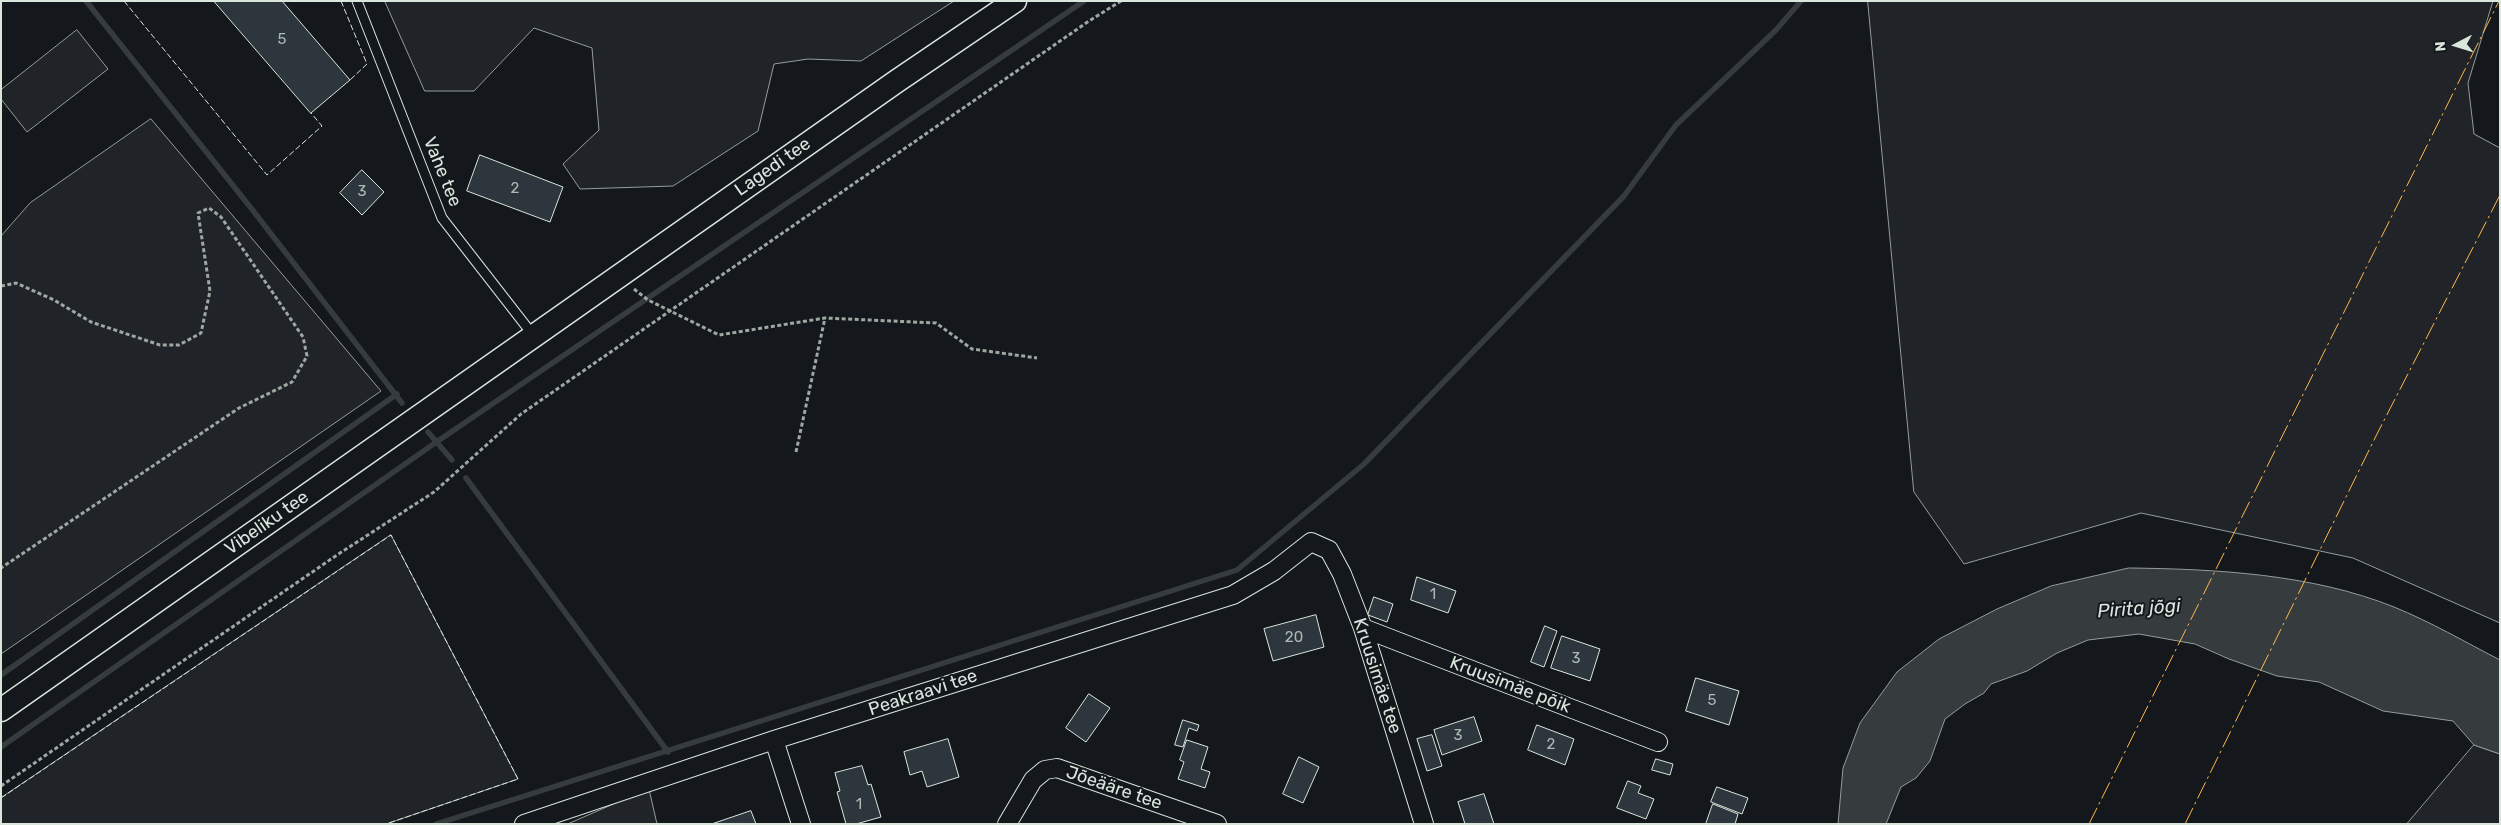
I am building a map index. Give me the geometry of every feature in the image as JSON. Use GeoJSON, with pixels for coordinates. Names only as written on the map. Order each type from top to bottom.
{"type":"FeatureCollection","features":[{"type":"Feature","properties":{"kind":"street","name":"Lagedi tee"},"geometry":{"type":"LineString","coordinates":[[533,335],[904,75],[1015,1]]}},
{"type":"Feature","properties":{"kind":"street","name":"Vibeliku tee"},"geometry":{"type":"LineString","coordinates":[[1,710],[533,335]]}},
{"type":"Feature","properties":{"kind":"street","name":"Kruusimäe tee"},"geometry":{"type":"LineString","coordinates":[[1311,542],[1329,550],[1342,574],[1363,628],[1424,824]]}},
{"type":"Feature","properties":{"kind":"street","name":"Peakraavi tee"},"geometry":{"type":"LineString","coordinates":[[524,824],[774,740],[1233,595],[1274,570],[1311,542]]}},
{"type":"Feature","properties":{"kind":"street","name":"Kruusimäe põik"},"geometry":{"type":"LineString","coordinates":[[1363,628],[1658,742]]}},
{"type":"Feature","properties":{"kind":"street"},"geometry":{"type":"LineString","coordinates":[[774,740],[800,824]]}},
{"type":"Feature","properties":{"kind":"street","name":"Jõeääre tee"},"geometry":{"type":"LineString","coordinates":[[1006,824],[1034,780],[1045,770],[1057,768],[1217,824]]}},
{"type":"Feature","properties":{"kind":"lane","name":"Vahe tee"},"geometry":{"type":"LineString","coordinates":[[357,1],[442,218],[533,335]]}},
{"type":"Feature","properties":{"kind":"path"},"geometry":{"type":"LineString","coordinates":[[1,786],[337,555],[434,492],[521,414],[1081,26],[1121,1]]}},
{"type":"Feature","properties":{"kind":"path"},"geometry":{"type":"LineString","coordinates":[[1,286],[16,283],[54,300],[91,322],[160,345],[179,345],[202,333],[210,292],[198,213],[209,208],[221,217],[303,337],[307,356],[292,382],[239,408],[1,568]]}},
{"type":"Feature","properties":{"kind":"path"},"geometry":{"type":"LineString","coordinates":[[618,276],[648,300],[719,335],[825,318],[936,324],[972,350],[1037,358]]}},
{"type":"Feature","properties":{"kind":"path"},"geometry":{"type":"LineString","coordinates":[[796,452],[825,318]]}},
{"type":"Feature","properties":{"kind":"shaded area"},"geometry":{"type":"Polygon","coordinates":[[[385,1],[954,1],[861,61],[808,59],[774,64],[758,131],[673,186],[580,189],[563,164],[599,130],[592,48],[534,28],[474,91],[425,91],[385,1]]]}},
{"type":"Feature","properties":{"kind":"shaded area"},"geometry":{"type":"Polygon","coordinates":[[[1868,1],[2493,1],[2468,83],[2474,134],[2500,148],[2500,623],[2353,558],[2141,513],[1964,564],[1914,492],[1868,1]]]}},
{"type":"Feature","properties":{"kind":"shaded area"},"geometry":{"type":"Polygon","coordinates":[[[77,30],[108,69],[27,132],[1,99],[1,90],[77,30]]]}},
{"type":"Feature","properties":{"kind":"shaded area"},"geometry":{"type":"Polygon","coordinates":[[[151,119],[381,391],[1,654],[1,236],[30,203],[151,119]]]}},
{"type":"Feature","properties":{"kind":"shaded area"},"geometry":{"type":"Polygon","coordinates":[[[391,535],[518,779],[386,824],[1,824],[1,798],[391,535]]]}},
{"type":"Feature","properties":{"kind":"shaded area"},"geometry":{"type":"Polygon","coordinates":[[[2474,745],[2500,754],[2500,824],[2407,824],[2474,745]]]}},
{"type":"Feature","properties":{"kind":"shaded area"},"geometry":{"type":"Polygon","coordinates":[[[649,789],[657,824],[568,824],[649,789]]]}},
{"type":"Feature","properties":{"kind":"water","name":"Pirita jõgi"},"geometry":{"type":"Polygon","coordinates":[[[2129,568],[2229,572],[2297,580],[2363,596],[2394,607],[2435,626],[2500,660],[2500,754],[2474,745],[2453,721],[2383,711],[2319,682],[2277,676],[2229,659],[2195,644],[2139,634],[2088,640],[2057,653],[2027,671],[1991,684],[1984,693],[1945,719],[1930,761],[1916,778],[1901,787],[1886,824],[1838,824],[1843,768],[1860,723],[1897,672],[1939,639],[1997,609],[2051,586],[2129,568]]]}},
{"type":"Feature","properties":{"kind":"building"},"geometry":{"type":"Polygon","coordinates":[[[214,1],[282,1],[350,80],[311,113],[214,1]]]}},
{"type":"Feature","properties":{"kind":"building"},"geometry":{"type":"Polygon","coordinates":[[[480,155],[563,187],[550,222],[467,191],[480,155]]]}},
{"type":"Feature","properties":{"kind":"building"},"geometry":{"type":"Polygon","coordinates":[[[362,170],[384,192],[362,215],[340,193],[362,170]]]}},
{"type":"Feature","properties":{"kind":"building"},"geometry":{"type":"Polygon","coordinates":[[[1417,577],[1456,591],[1448,613],[1411,600],[1417,577]]]}},
{"type":"Feature","properties":{"kind":"building"},"geometry":{"type":"Polygon","coordinates":[[[1374,597],[1393,604],[1387,622],[1368,615],[1374,597]]]}},
{"type":"Feature","properties":{"kind":"building"},"geometry":{"type":"Polygon","coordinates":[[[1316,615],[1324,647],[1273,661],[1264,629],[1316,615]]]}},
{"type":"Feature","properties":{"kind":"building"},"geometry":{"type":"Polygon","coordinates":[[[1545,626],[1557,631],[1544,667],[1531,662],[1545,626]]]}},
{"type":"Feature","properties":{"kind":"building"},"geometry":{"type":"Polygon","coordinates":[[[1562,636],[1600,649],[1590,681],[1551,668],[1562,636]]]}},
{"type":"Feature","properties":{"kind":"building"},"geometry":{"type":"Polygon","coordinates":[[[1696,678],[1739,691],[1729,725],[1686,711],[1696,678]]]}},
{"type":"Feature","properties":{"kind":"building"},"geometry":{"type":"Polygon","coordinates":[[[1089,694],[1110,708],[1086,742],[1066,728],[1089,694]]]}},
{"type":"Feature","properties":{"kind":"building"},"geometry":{"type":"Polygon","coordinates":[[[1474,717],[1482,741],[1442,755],[1434,730],[1474,717]]]}},
{"type":"Feature","properties":{"kind":"building"},"geometry":{"type":"Polygon","coordinates":[[[1183,720],[1199,725],[1197,731],[1189,728],[1183,747],[1175,745],[1183,720]]]}},
{"type":"Feature","properties":{"kind":"building"},"geometry":{"type":"Polygon","coordinates":[[[1537,725],[1574,739],[1565,765],[1528,750],[1537,725]]]}},
{"type":"Feature","properties":{"kind":"building"},"geometry":{"type":"Polygon","coordinates":[[[1432,735],[1442,766],[1427,771],[1417,739],[1432,735]]]}},
{"type":"Feature","properties":{"kind":"building"},"geometry":{"type":"Polygon","coordinates":[[[948,739],[959,777],[927,787],[922,771],[910,775],[904,752],[948,739]]]}},
{"type":"Feature","properties":{"kind":"building"},"geometry":{"type":"Polygon","coordinates":[[[1187,740],[1208,747],[1201,769],[1210,772],[1205,788],[1178,779],[1184,762],[1180,760],[1187,740]]]}},
{"type":"Feature","properties":{"kind":"building"},"geometry":{"type":"Polygon","coordinates":[[[1299,757],[1319,767],[1303,803],[1283,794],[1299,757]]]}},
{"type":"Feature","properties":{"kind":"building"},"geometry":{"type":"Polygon","coordinates":[[[1656,759],[1673,764],[1670,775],[1652,770],[1656,759]]]}},
{"type":"Feature","properties":{"kind":"building"},"geometry":{"type":"Polygon","coordinates":[[[862,766],[868,785],[871,784],[881,817],[856,824],[846,824],[837,792],[840,791],[835,773],[862,766]]]}},
{"type":"Feature","properties":{"kind":"building"},"geometry":{"type":"Polygon","coordinates":[[[1628,781],[1641,786],[1638,793],[1654,799],[1646,819],[1617,808],[1628,781]]]}},
{"type":"Feature","properties":{"kind":"building"},"geometry":{"type":"Polygon","coordinates":[[[1717,787],[1748,798],[1742,814],[1711,802],[1717,787]]]}},
{"type":"Feature","properties":{"kind":"building"},"geometry":{"type":"Polygon","coordinates":[[[1484,794],[1494,824],[1465,824],[1458,802],[1484,794]]]}},
{"type":"Feature","properties":{"kind":"building"},"geometry":{"type":"Polygon","coordinates":[[[1713,804],[1738,814],[1735,824],[1706,824],[1713,804]]]}},
{"type":"Feature","properties":{"kind":"building"},"geometry":{"type":"Polygon","coordinates":[[[751,811],[756,824],[712,824],[751,811]]]}},
{"type":"Feature","properties":{"kind":"waterway"},"geometry":{"type":"LineString","coordinates":[[86,1],[251,208],[402,403]]}},
{"type":"Feature","properties":{"kind":"waterway"},"geometry":{"type":"LineString","coordinates":[[1,747],[435,443],[1084,1]]}},
{"type":"Feature","properties":{"kind":"waterway"},"geometry":{"type":"LineString","coordinates":[[436,824],[1237,570],[1364,464],[1624,196],[1676,125],[1776,30],[1801,1]]}},
{"type":"Feature","properties":{"kind":"waterway"},"geometry":{"type":"LineString","coordinates":[[1,675],[397,394]]}},
{"type":"Feature","properties":{"kind":"waterway"},"geometry":{"type":"LineString","coordinates":[[428,432],[452,460]]}},
{"type":"Feature","properties":{"kind":"waterway"},"geometry":{"type":"LineString","coordinates":[[466,478],[668,752]]}},
{"type":"Feature","properties":{"kind":"fence"},"geometry":{"type":"LineString","coordinates":[[124,1],[267,175],[322,126],[311,113]]}},
{"type":"Feature","properties":{"kind":"fence"},"geometry":{"type":"LineString","coordinates":[[341,1],[367,64],[350,80]]}},
{"type":"Feature","properties":{"kind":"fence"},"geometry":{"type":"LineString","coordinates":[[1,798],[391,535],[518,779],[386,824]]}},
{"type":"Feature","properties":{"kind":"power"},"geometry":{"type":"LineString","coordinates":[[2089,824],[2499,1]]}},
{"type":"Feature","properties":{"kind":"power"},"geometry":{"type":"LineString","coordinates":[[2185,824],[2377,434],[2500,195]]}}]}
